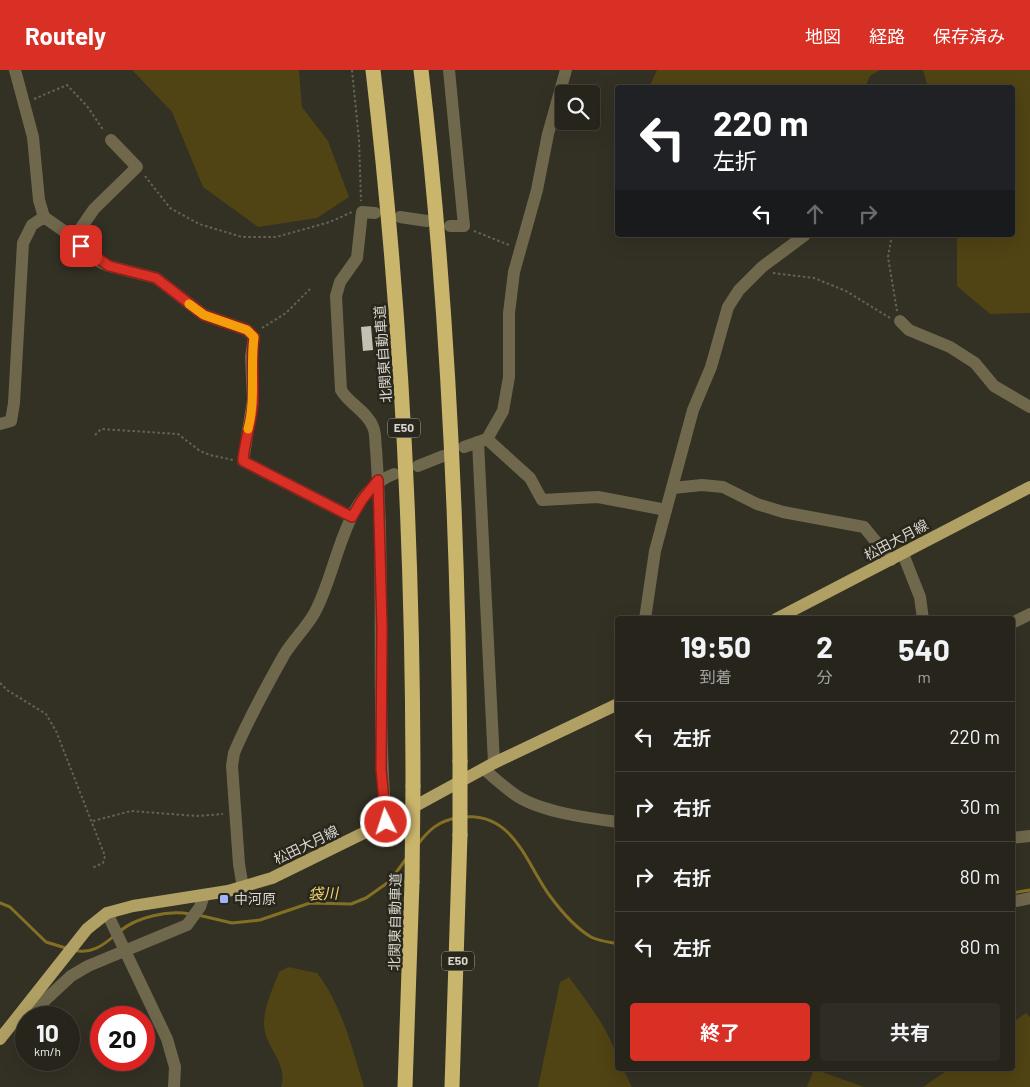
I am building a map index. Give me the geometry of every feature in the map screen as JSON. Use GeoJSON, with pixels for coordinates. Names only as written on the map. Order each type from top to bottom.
{"type":"FeatureCollection","features":[{"type":"Feature","properties":{"kind":"highway","name":"北関東自動車道"},"geometry":{"type":"LineString","coordinates":[[374,70],[390,229],[401,375],[411,595],[412,882],[405,1087]]}},
{"type":"Feature","properties":{"kind":"highway","name":"E50"},"geometry":{"type":"LineString","coordinates":[[421,70],[437,235],[453,463],[458,610],[460,835],[452,1087]]}},
{"type":"Feature","properties":{"kind":"main road","name":"松田大月線"},"geometry":{"type":"LineString","coordinates":[[782,616],[1030,487]]}},
{"type":"Feature","properties":{"kind":"main road","name":"松田大月線"},"geometry":{"type":"LineString","coordinates":[[27,1006],[79,939],[95,922],[133,906],[243,888],[272,878],[386,822],[489,766],[615,705]]}},
{"type":"Feature","properties":{"kind":"main road"},"geometry":{"type":"LineString","coordinates":[[0,1039],[15,1021]]}},
{"type":"Feature","properties":{"kind":"street"},"geometry":{"type":"LineString","coordinates":[[15,70],[33,137],[39,200],[44,217],[74,238],[100,262],[156,278],[204,315],[247,330],[254,337],[252,357],[254,400],[243,447],[243,461],[352,517]]}},
{"type":"Feature","properties":{"kind":"street"},"geometry":{"type":"LineString","coordinates":[[450,70],[464,226],[450,226]]}},
{"type":"Feature","properties":{"kind":"street"},"geometry":{"type":"LineString","coordinates":[[464,447],[483,440],[503,411],[509,377],[510,292],[537,190],[554,110],[566,70]]}},
{"type":"Feature","properties":{"kind":"street"},"geometry":{"type":"LineString","coordinates":[[74,238],[94,209],[137,167],[111,140]]}},
{"type":"Feature","properties":{"kind":"street"},"geometry":{"type":"LineString","coordinates":[[368,213],[357,258],[340,282],[336,296],[341,390],[346,400],[368,419],[373,427],[378,480],[382,627],[381,769],[386,822]]}},
{"type":"Feature","properties":{"kind":"street"},"geometry":{"type":"LineString","coordinates":[[24,426],[5,423],[14,403],[23,243],[32,226],[44,217]]}},
{"type":"Feature","properties":{"kind":"street"},"geometry":{"type":"LineString","coordinates":[[400,217],[426,221]]}},
{"type":"Feature","properties":{"kind":"street"},"geometry":{"type":"LineString","coordinates":[[645,616],[655,551],[693,410],[711,367],[728,307],[739,290],[759,270],[803,237]]}},
{"type":"Feature","properties":{"kind":"street"},"geometry":{"type":"LineString","coordinates":[[900,321],[909,330],[950,347],[975,363],[994,386],[1030,408]]}},
{"type":"Feature","properties":{"kind":"street"},"geometry":{"type":"LineString","coordinates":[[483,440],[530,478],[542,500],[598,497],[666,510]]}},
{"type":"Feature","properties":{"kind":"street"},"geometry":{"type":"LineString","coordinates":[[483,440],[489,766],[517,796],[530,803],[615,822]]}},
{"type":"Feature","properties":{"kind":"street"},"geometry":{"type":"LineString","coordinates":[[418,466],[443,456]]}},
{"type":"Feature","properties":{"kind":"street"},"geometry":{"type":"LineString","coordinates":[[243,888],[239,864],[232,766],[234,753],[285,654],[320,602],[352,517],[362,500],[378,480],[394,474]]}},
{"type":"Feature","properties":{"kind":"street"},"geometry":{"type":"LineString","coordinates":[[673,488],[702,485],[723,487],[757,504],[783,512],[864,527],[891,560]]}},
{"type":"Feature","properties":{"kind":"street"},"geometry":{"type":"LineString","coordinates":[[903,554],[920,597],[923,616]]}},
{"type":"Feature","properties":{"kind":"street"},"geometry":{"type":"LineString","coordinates":[[1015,622],[1030,614]]}},
{"type":"Feature","properties":{"kind":"street"},"geometry":{"type":"LineString","coordinates":[[1015,838],[1030,836]]}},
{"type":"Feature","properties":{"kind":"street"},"geometry":{"type":"LineString","coordinates":[[34,1006],[42,1003],[79,971],[124,947],[178,930],[193,919],[204,895]]}},
{"type":"Feature","properties":{"kind":"street"},"geometry":{"type":"LineString","coordinates":[[1015,901],[1030,898]]}},
{"type":"Feature","properties":{"kind":"street"},"geometry":{"type":"LineString","coordinates":[[109,917],[167,1039],[175,1067],[174,1087]]}},
{"type":"Feature","properties":{"kind":"path"},"geometry":{"type":"LineString","coordinates":[[137,167],[170,208],[199,224],[242,237],[276,237],[330,222],[346,214],[368,213],[352,70]]}},
{"type":"Feature","properties":{"kind":"path"},"geometry":{"type":"LineString","coordinates":[[24,102],[67,85],[87,106],[111,140]]}},
{"type":"Feature","properties":{"kind":"path"},"geometry":{"type":"LineString","coordinates":[[464,226],[520,250]]}},
{"type":"Feature","properties":{"kind":"path"},"geometry":{"type":"LineString","coordinates":[[892,237],[888,257],[892,293],[900,321]]}},
{"type":"Feature","properties":{"kind":"path"},"geometry":{"type":"LineString","coordinates":[[759,270],[814,278],[846,291],[884,316],[900,321]]}},
{"type":"Feature","properties":{"kind":"path"},"geometry":{"type":"LineString","coordinates":[[254,337],[260,329],[286,313],[310,289]]}},
{"type":"Feature","properties":{"kind":"path"},"geometry":{"type":"LineString","coordinates":[[95,435],[101,429],[178,434],[192,446],[210,455],[243,461]]}},
{"type":"Feature","properties":{"kind":"path"},"geometry":{"type":"LineString","coordinates":[[0,682],[7,690],[46,714],[50,720],[93,821],[105,860],[92,868]]}},
{"type":"Feature","properties":{"kind":"path"},"geometry":{"type":"LineString","coordinates":[[93,821],[131,811],[197,816],[236,814]]}},
{"type":"Feature","properties":{"kind":"shaded area"},"geometry":{"type":"Polygon","coordinates":[[[132,70],[299,70],[302,107],[328,141],[349,197],[317,218],[258,227],[203,187],[172,112],[132,70]]]}},
{"type":"Feature","properties":{"kind":"shaded area"},"geometry":{"type":"Polygon","coordinates":[[[657,70],[880,70],[870,76],[866,85],[650,85],[657,70]]]}},
{"type":"Feature","properties":{"kind":"shaded area"},"geometry":{"type":"Polygon","coordinates":[[[923,70],[1030,70],[1030,313],[990,314],[957,286],[957,237],[1015,237],[1015,85],[927,85],[923,70]]]}},
{"type":"Feature","properties":{"kind":"shaded area"},"geometry":{"type":"Polygon","coordinates":[[[288,967],[317,973],[326,985],[340,1013],[364,1087],[281,1087],[282,1070],[265,1032],[264,1018],[279,972],[288,967]]]}},
{"type":"Feature","properties":{"kind":"shaded area"},"geometry":{"type":"Polygon","coordinates":[[[569,977],[592,1009],[613,1045],[615,1051],[615,1071],[624,1071],[632,1087],[538,1087],[560,982],[569,977]]]}},
{"type":"Feature","properties":{"kind":"shaded area"},"geometry":{"type":"Polygon","coordinates":[[[1026,1013],[1030,1017],[1030,1087],[923,1087],[946,1071],[1015,1071],[1015,1021],[1026,1013]]]}},
{"type":"Feature","properties":{"kind":"shaded area"},"geometry":{"type":"Polygon","coordinates":[[[813,1071],[820,1071],[864,1087],[807,1087],[813,1071]]]}},
{"type":"Feature","properties":{"kind":"building"},"geometry":{"type":"Polygon","coordinates":[[[371,326],[373,350],[363,351],[361,327],[371,326]]]}},
{"type":"Feature","properties":{"kind":"waterway","name":"袋川"},"geometry":{"type":"LineString","coordinates":[[465,817],[482,818],[496,823],[507,832],[526,856],[550,896],[569,919],[591,937],[615,943]]}},
{"type":"Feature","properties":{"kind":"waterway","name":"袋川"},"geometry":{"type":"LineString","coordinates":[[418,844],[434,827],[444,821],[457,818]]}},
{"type":"Feature","properties":{"kind":"waterway","name":"袋川"},"geometry":{"type":"LineString","coordinates":[[198,915],[232,923],[260,920],[310,903],[351,904],[366,898],[390,881],[406,859]]}},
{"type":"Feature","properties":{"kind":"waterway","name":"袋川"},"geometry":{"type":"LineString","coordinates":[[1015,892],[1030,890]]}},
{"type":"Feature","properties":{"kind":"waterway","name":"袋川"},"geometry":{"type":"LineString","coordinates":[[0,903],[10,907],[46,942],[69,949]]}},
{"type":"Feature","properties":{"kind":"waterway","name":"袋川"},"geometry":{"type":"LineString","coordinates":[[120,931],[144,918],[172,913],[190,914]]}},
{"type":"Feature","properties":{"kind":"waterway","name":"袋川"},"geometry":{"type":"LineString","coordinates":[[74,950],[91,950],[115,935]]}},
{"type":"Feature","properties":{"kind":"slow traffic"},"geometry":{"type":"LineString","coordinates":[[189,304],[216,321],[247,330],[254,337],[252,357],[254,400],[248,429]]}},
{"type":"Feature","properties":{"kind":"place","name":"中河原"},"geometry":{"type":"Point","coordinates":[224,899]}},
{"type":"Feature","properties":{"kind":"route"},"geometry":{"type":"LineString","coordinates":[[81,246],[100,262],[109,266],[156,278],[204,315],[216,321],[247,330],[254,337],[252,357],[254,400],[251,420],[243,447],[243,461],[252,468],[352,517],[362,500],[378,480],[382,627],[381,769],[386,822]]}}]}
